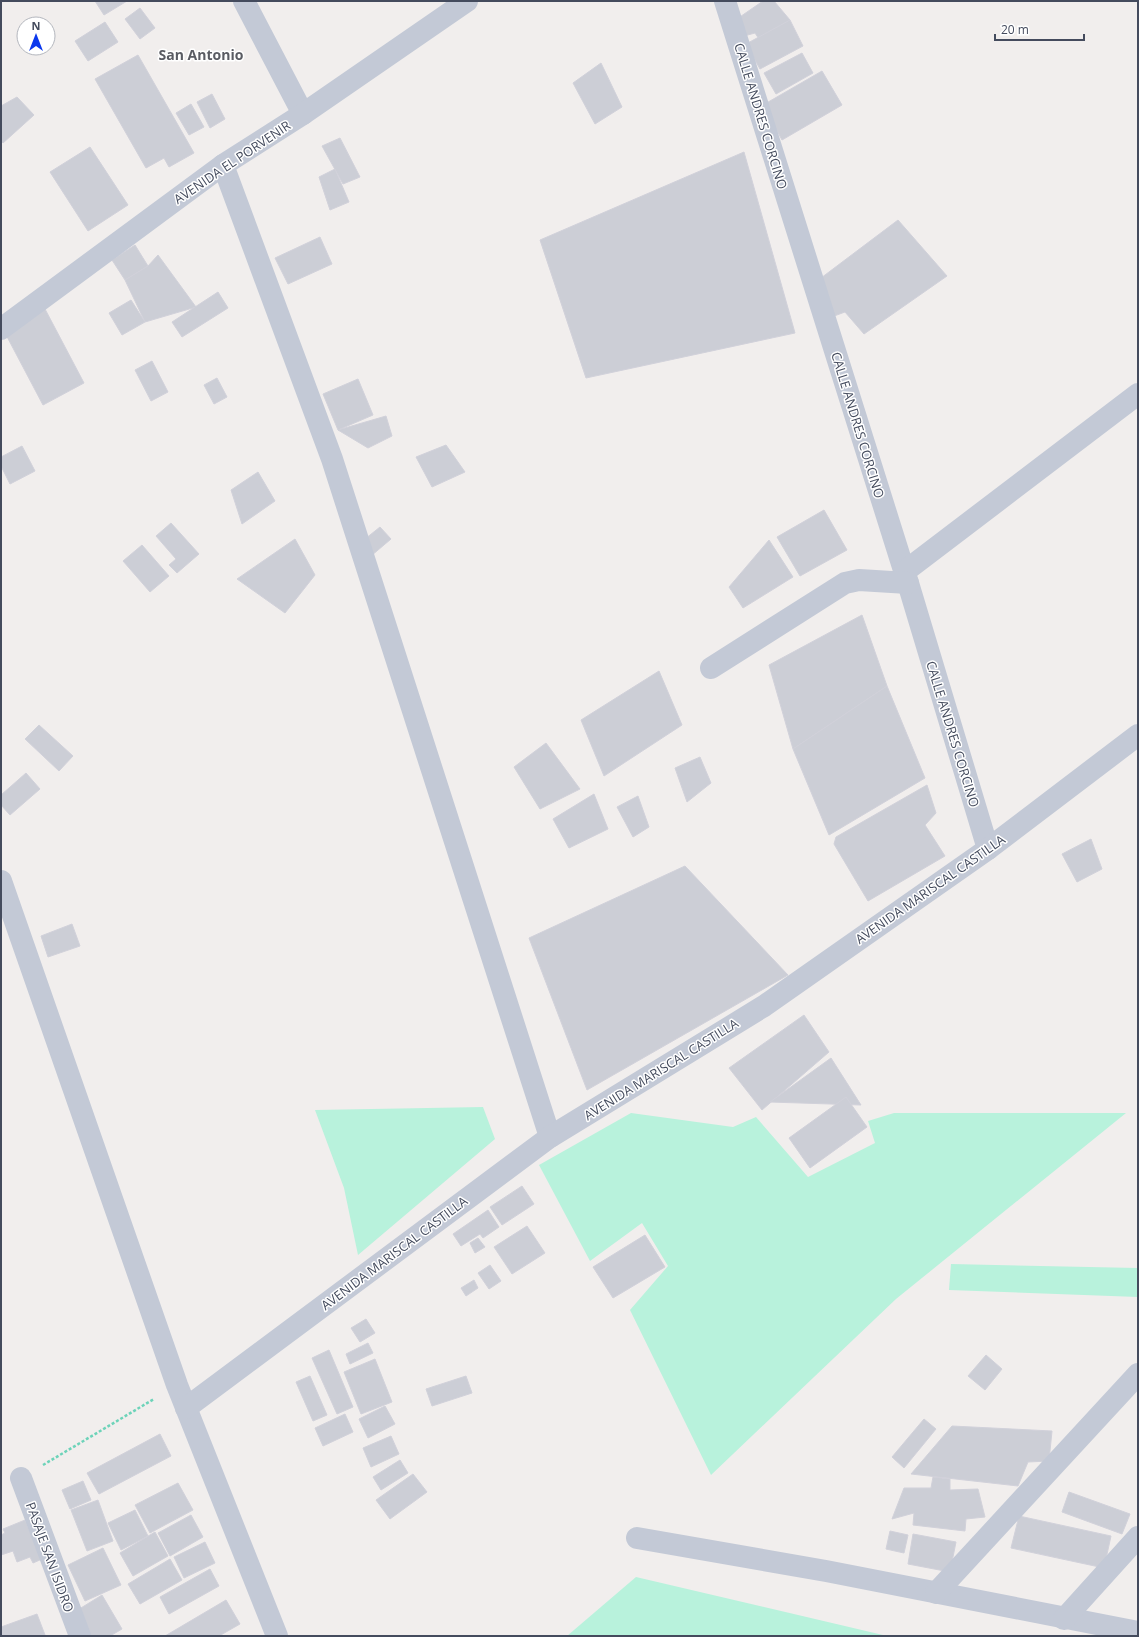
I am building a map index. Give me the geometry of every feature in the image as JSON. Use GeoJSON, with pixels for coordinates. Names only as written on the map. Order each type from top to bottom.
{"type":"FeatureCollection","features":[{"type":"Feature","properties":{"kind":"street"},"geometry":{"type":"LineString","coordinates":[[244,1],[303,114]]}},
{"type":"Feature","properties":{"kind":"street","name":"AVENIDA EL PORVENIR"},"geometry":{"type":"LineString","coordinates":[[1,329],[223,166],[303,114],[467,1]]}},
{"type":"Feature","properties":{"kind":"street","name":"CALLE ANDRES CORCINO"},"geometry":{"type":"LineString","coordinates":[[725,1],[906,577],[988,849]]}},
{"type":"Feature","properties":{"kind":"street"},"geometry":{"type":"LineString","coordinates":[[223,166],[332,459],[550,1137]]}},
{"type":"Feature","properties":{"kind":"street"},"geometry":{"type":"LineString","coordinates":[[711,668],[845,583],[859,580],[906,577],[1138,394]]}},
{"type":"Feature","properties":{"kind":"street","name":"AVENIDA MARISCAL CASTILLA"},"geometry":{"type":"LineString","coordinates":[[186,1408],[550,1137],[764,1006],[988,849],[1138,735]]}},
{"type":"Feature","properties":{"kind":"street"},"geometry":{"type":"LineString","coordinates":[[1,881],[177,1385],[277,1636]]}},
{"type":"Feature","properties":{"kind":"street"},"geometry":{"type":"LineString","coordinates":[[936,1592],[1138,1374]]}},
{"type":"Feature","properties":{"kind":"street","name":"PASAJE SAN ISIDRO"},"geometry":{"type":"LineString","coordinates":[[21,1478],[80,1636]]}},
{"type":"Feature","properties":{"kind":"street"},"geometry":{"type":"LineString","coordinates":[[1064,1619],[1138,1536]]}},
{"type":"Feature","properties":{"kind":"street"},"geometry":{"type":"LineString","coordinates":[[637,1538],[826,1571],[1064,1619],[1138,1632]]}},
{"type":"Feature","properties":{"kind":"path"},"geometry":{"type":"LineString","coordinates":[[21,1478],[177,1385]]}},
{"type":"Feature","properties":{"kind":"green space"},"geometry":{"type":"Polygon","coordinates":[[[483,1107],[495,1139],[358,1255],[344,1188],[315,1110],[483,1107]]]}},
{"type":"Feature","properties":{"kind":"green space"},"geometry":{"type":"Polygon","coordinates":[[[631,1113],[733,1127],[756,1117],[808,1177],[875,1143],[868,1121],[894,1113],[1126,1113],[896,1299],[711,1475],[630,1310],[668,1266],[642,1223],[590,1261],[539,1165],[631,1113]]]}},
{"type":"Feature","properties":{"kind":"green space"},"geometry":{"type":"Polygon","coordinates":[[[951,1264],[1138,1268],[1138,1297],[949,1290],[951,1264]]]}},
{"type":"Feature","properties":{"kind":"green space"},"geometry":{"type":"Polygon","coordinates":[[[636,1577],[883,1635],[883,1636],[567,1636],[636,1577]]]}},
{"type":"Feature","properties":{"kind":"building"},"geometry":{"type":"Polygon","coordinates":[[[95,1],[127,1],[104,15],[95,1]]]}},
{"type":"Feature","properties":{"kind":"building"},"geometry":{"type":"Polygon","coordinates":[[[763,1],[774,1],[790,20],[761,42],[755,33],[744,36],[734,21],[763,1]]]}},
{"type":"Feature","properties":{"kind":"building"},"geometry":{"type":"Polygon","coordinates":[[[140,8],[155,28],[140,39],[125,19],[140,8]]]}},
{"type":"Feature","properties":{"kind":"building"},"geometry":{"type":"Polygon","coordinates":[[[790,20],[803,46],[760,69],[746,44],[790,20]]]}},
{"type":"Feature","properties":{"kind":"building"},"geometry":{"type":"Polygon","coordinates":[[[105,22],[118,42],[88,61],[75,41],[105,22]]]}},
{"type":"Feature","properties":{"kind":"building"},"geometry":{"type":"Polygon","coordinates":[[[802,53],[813,73],[776,94],[764,73],[802,53]]]}},
{"type":"Feature","properties":{"kind":"building"},"geometry":{"type":"Polygon","coordinates":[[[138,55],[194,153],[169,167],[164,158],[146,168],[95,79],[138,55]]]}},
{"type":"Feature","properties":{"kind":"building"},"geometry":{"type":"Polygon","coordinates":[[[601,63],[622,107],[595,124],[573,83],[601,63]]]}},
{"type":"Feature","properties":{"kind":"building"},"geometry":{"type":"Polygon","coordinates":[[[822,71],[842,105],[782,140],[763,105],[822,71]]]}},
{"type":"Feature","properties":{"kind":"building"},"geometry":{"type":"Polygon","coordinates":[[[212,94],[225,119],[210,128],[197,102],[212,94]]]}},
{"type":"Feature","properties":{"kind":"building"},"geometry":{"type":"Polygon","coordinates":[[[17,97],[34,115],[3,143],[1,141],[1,106],[17,97]]]}},
{"type":"Feature","properties":{"kind":"building"},"geometry":{"type":"Polygon","coordinates":[[[191,104],[204,127],[189,135],[176,113],[191,104]]]}},
{"type":"Feature","properties":{"kind":"building"},"geometry":{"type":"Polygon","coordinates":[[[340,138],[360,177],[343,184],[322,146],[340,138]]]}},
{"type":"Feature","properties":{"kind":"building"},"geometry":{"type":"Polygon","coordinates":[[[90,147],[128,205],[88,231],[50,172],[90,147]]]}},
{"type":"Feature","properties":{"kind":"building"},"geometry":{"type":"Polygon","coordinates":[[[744,152],[795,333],[586,378],[540,240],[744,152]]]}},
{"type":"Feature","properties":{"kind":"building"},"geometry":{"type":"Polygon","coordinates":[[[335,169],[349,202],[330,210],[319,177],[335,169]]]}},
{"type":"Feature","properties":{"kind":"building"},"geometry":{"type":"Polygon","coordinates":[[[898,220],[947,276],[864,334],[845,312],[826,319],[817,281],[898,220]]]}},
{"type":"Feature","properties":{"kind":"building"},"geometry":{"type":"Polygon","coordinates":[[[320,237],[332,264],[288,284],[275,258],[320,237]]]}},
{"type":"Feature","properties":{"kind":"building"},"geometry":{"type":"Polygon","coordinates":[[[135,245],[148,266],[125,280],[112,260],[135,245]]]}},
{"type":"Feature","properties":{"kind":"building"},"geometry":{"type":"Polygon","coordinates":[[[158,255],[196,307],[145,322],[125,280],[148,266],[158,255]]]}},
{"type":"Feature","properties":{"kind":"building"},"geometry":{"type":"Polygon","coordinates":[[[218,292],[228,308],[182,337],[172,322],[218,292]]]}},
{"type":"Feature","properties":{"kind":"building"},"geometry":{"type":"Polygon","coordinates":[[[131,300],[145,322],[122,335],[109,313],[131,300]]]}},
{"type":"Feature","properties":{"kind":"building"},"geometry":{"type":"Polygon","coordinates":[[[45,309],[84,383],[43,405],[4,331],[45,309]]]}},
{"type":"Feature","properties":{"kind":"building"},"geometry":{"type":"Polygon","coordinates":[[[152,361],[168,392],[151,401],[135,370],[152,361]]]}},
{"type":"Feature","properties":{"kind":"building"},"geometry":{"type":"Polygon","coordinates":[[[217,378],[227,397],[214,404],[204,385],[217,378]]]}},
{"type":"Feature","properties":{"kind":"building"},"geometry":{"type":"Polygon","coordinates":[[[358,379],[373,415],[338,430],[323,394],[358,379]]]}},
{"type":"Feature","properties":{"kind":"building"},"geometry":{"type":"Polygon","coordinates":[[[386,416],[392,436],[368,448],[338,430],[386,416]]]}},
{"type":"Feature","properties":{"kind":"building"},"geometry":{"type":"Polygon","coordinates":[[[446,445],[465,472],[432,487],[416,457],[446,445]]]}},
{"type":"Feature","properties":{"kind":"building"},"geometry":{"type":"Polygon","coordinates":[[[22,446],[35,471],[10,484],[1,466],[1,457],[22,446]]]}},
{"type":"Feature","properties":{"kind":"building"},"geometry":{"type":"Polygon","coordinates":[[[258,472],[275,501],[242,524],[231,490],[258,472]]]}},
{"type":"Feature","properties":{"kind":"building"},"geometry":{"type":"Polygon","coordinates":[[[824,510],[847,550],[800,576],[777,537],[824,510]]]}},
{"type":"Feature","properties":{"kind":"building"},"geometry":{"type":"Polygon","coordinates":[[[171,523],[199,554],[177,573],[169,565],[176,559],[156,536],[171,523]]]}},
{"type":"Feature","properties":{"kind":"building"},"geometry":{"type":"Polygon","coordinates":[[[380,527],[391,539],[371,556],[360,543],[380,527]]]}},
{"type":"Feature","properties":{"kind":"building"},"geometry":{"type":"Polygon","coordinates":[[[295,539],[315,575],[285,613],[237,579],[295,539]]]}},
{"type":"Feature","properties":{"kind":"building"},"geometry":{"type":"Polygon","coordinates":[[[769,540],[793,577],[743,608],[729,587],[769,540]]]}},
{"type":"Feature","properties":{"kind":"building"},"geometry":{"type":"Polygon","coordinates":[[[142,545],[169,576],[150,592],[123,561],[142,545]]]}},
{"type":"Feature","properties":{"kind":"building"},"geometry":{"type":"Polygon","coordinates":[[[862,615],[887,686],[793,749],[769,665],[862,615]]]}},
{"type":"Feature","properties":{"kind":"building"},"geometry":{"type":"Polygon","coordinates":[[[659,671],[682,725],[604,776],[581,720],[659,671]]]}},
{"type":"Feature","properties":{"kind":"building"},"geometry":{"type":"Polygon","coordinates":[[[887,686],[925,778],[829,835],[793,749],[887,686]]]}},
{"type":"Feature","properties":{"kind":"building"},"geometry":{"type":"Polygon","coordinates":[[[39,725],[73,756],[59,771],[25,739],[39,725]]]}},
{"type":"Feature","properties":{"kind":"building"},"geometry":{"type":"Polygon","coordinates":[[[546,743],[580,789],[540,809],[514,767],[546,743]]]}},
{"type":"Feature","properties":{"kind":"building"},"geometry":{"type":"Polygon","coordinates":[[[700,757],[711,783],[687,802],[675,768],[700,757]]]}},
{"type":"Feature","properties":{"kind":"building"},"geometry":{"type":"Polygon","coordinates":[[[26,773],[40,789],[10,815],[1,805],[1,795],[26,773]]]}},
{"type":"Feature","properties":{"kind":"building"},"geometry":{"type":"Polygon","coordinates":[[[927,785],[936,813],[925,825],[945,856],[868,901],[834,844],[836,837],[927,785]]]}},
{"type":"Feature","properties":{"kind":"building"},"geometry":{"type":"Polygon","coordinates":[[[594,794],[608,829],[569,848],[553,819],[594,794]]]}},
{"type":"Feature","properties":{"kind":"building"},"geometry":{"type":"Polygon","coordinates":[[[638,796],[649,827],[633,837],[617,807],[638,796]]]}},
{"type":"Feature","properties":{"kind":"building"},"geometry":{"type":"Polygon","coordinates":[[[1091,839],[1102,869],[1077,882],[1062,854],[1091,839]]]}},
{"type":"Feature","properties":{"kind":"building"},"geometry":{"type":"Polygon","coordinates":[[[685,866],[788,975],[587,1090],[529,938],[685,866]]]}},
{"type":"Feature","properties":{"kind":"building"},"geometry":{"type":"Polygon","coordinates":[[[72,924],[80,946],[48,957],[41,936],[72,924]]]}},
{"type":"Feature","properties":{"kind":"building"},"geometry":{"type":"Polygon","coordinates":[[[804,1015],[829,1052],[762,1110],[729,1068],[804,1015]]]}},
{"type":"Feature","properties":{"kind":"building"},"geometry":{"type":"Polygon","coordinates":[[[831,1058],[861,1105],[770,1102],[831,1058]]]}},
{"type":"Feature","properties":{"kind":"building"},"geometry":{"type":"Polygon","coordinates":[[[846,1097],[867,1127],[810,1168],[789,1138],[846,1097]]]}},
{"type":"Feature","properties":{"kind":"building"},"geometry":{"type":"Polygon","coordinates":[[[522,1186],[534,1204],[502,1225],[490,1207],[522,1186]]]}},
{"type":"Feature","properties":{"kind":"building"},"geometry":{"type":"Polygon","coordinates":[[[488,1210],[499,1227],[483,1238],[480,1234],[461,1246],[453,1234],[488,1210]]]}},
{"type":"Feature","properties":{"kind":"building"},"geometry":{"type":"Polygon","coordinates":[[[527,1226],[545,1253],[512,1274],[494,1247],[527,1226]]]}},
{"type":"Feature","properties":{"kind":"building"},"geometry":{"type":"Polygon","coordinates":[[[645,1235],[665,1267],[613,1298],[593,1267],[645,1235]]]}},
{"type":"Feature","properties":{"kind":"building"},"geometry":{"type":"Polygon","coordinates":[[[478,1238],[485,1247],[475,1253],[470,1243],[478,1238]]]}},
{"type":"Feature","properties":{"kind":"building"},"geometry":{"type":"Polygon","coordinates":[[[490,1265],[501,1281],[489,1289],[478,1273],[490,1265]]]}},
{"type":"Feature","properties":{"kind":"building"},"geometry":{"type":"Polygon","coordinates":[[[474,1280],[478,1288],[466,1296],[461,1288],[474,1280]]]}},
{"type":"Feature","properties":{"kind":"building"},"geometry":{"type":"Polygon","coordinates":[[[366,1319],[375,1333],[360,1342],[351,1328],[366,1319]]]}},
{"type":"Feature","properties":{"kind":"building"},"geometry":{"type":"Polygon","coordinates":[[[368,1343],[373,1353],[350,1364],[346,1354],[368,1343]]]}},
{"type":"Feature","properties":{"kind":"building"},"geometry":{"type":"Polygon","coordinates":[[[329,1350],[353,1407],[337,1414],[312,1358],[329,1350]]]}},
{"type":"Feature","properties":{"kind":"building"},"geometry":{"type":"Polygon","coordinates":[[[986,1355],[1002,1369],[985,1390],[968,1376],[986,1355]]]}},
{"type":"Feature","properties":{"kind":"building"},"geometry":{"type":"Polygon","coordinates":[[[375,1359],[392,1402],[361,1414],[344,1372],[375,1359]]]}},
{"type":"Feature","properties":{"kind":"building"},"geometry":{"type":"Polygon","coordinates":[[[310,1376],[327,1415],[313,1421],[296,1382],[310,1376]]]}},
{"type":"Feature","properties":{"kind":"building"},"geometry":{"type":"Polygon","coordinates":[[[466,1376],[472,1393],[432,1406],[426,1389],[466,1376]]]}},
{"type":"Feature","properties":{"kind":"building"},"geometry":{"type":"Polygon","coordinates":[[[385,1406],[395,1424],[368,1438],[359,1419],[385,1406]]]}},
{"type":"Feature","properties":{"kind":"building"},"geometry":{"type":"Polygon","coordinates":[[[345,1414],[353,1432],[323,1446],[315,1428],[345,1414]]]}},
{"type":"Feature","properties":{"kind":"building"},"geometry":{"type":"Polygon","coordinates":[[[924,1419],[936,1429],[904,1468],[892,1457],[924,1419]]]}},
{"type":"Feature","properties":{"kind":"building"},"geometry":{"type":"Polygon","coordinates":[[[952,1426],[1052,1431],[1049,1461],[1028,1462],[1018,1486],[911,1474],[952,1426]]]}},
{"type":"Feature","properties":{"kind":"building"},"geometry":{"type":"Polygon","coordinates":[[[160,1434],[171,1456],[99,1494],[87,1473],[160,1434]]]}},
{"type":"Feature","properties":{"kind":"building"},"geometry":{"type":"Polygon","coordinates":[[[391,1436],[399,1454],[371,1467],[363,1448],[391,1436]]]}},
{"type":"Feature","properties":{"kind":"building"},"geometry":{"type":"Polygon","coordinates":[[[400,1460],[408,1473],[381,1490],[373,1477],[400,1460]]]}},
{"type":"Feature","properties":{"kind":"building"},"geometry":{"type":"Polygon","coordinates":[[[413,1474],[427,1492],[390,1519],[376,1500],[413,1474]]]}},
{"type":"Feature","properties":{"kind":"building"},"geometry":{"type":"Polygon","coordinates":[[[933,1477],[950,1479],[950,1490],[978,1489],[985,1517],[966,1519],[965,1531],[913,1525],[914,1513],[892,1519],[904,1488],[931,1488],[933,1477]]]}},
{"type":"Feature","properties":{"kind":"building"},"geometry":{"type":"Polygon","coordinates":[[[83,1481],[91,1500],[70,1509],[62,1490],[83,1481]]]}},
{"type":"Feature","properties":{"kind":"building"},"geometry":{"type":"Polygon","coordinates":[[[178,1483],[193,1510],[150,1533],[135,1505],[178,1483]]]}},
{"type":"Feature","properties":{"kind":"building"},"geometry":{"type":"Polygon","coordinates":[[[1069,1492],[1130,1514],[1122,1534],[1062,1512],[1069,1492]]]}},
{"type":"Feature","properties":{"kind":"building"},"geometry":{"type":"Polygon","coordinates":[[[98,1500],[113,1541],[87,1551],[71,1510],[98,1500]]]}},
{"type":"Feature","properties":{"kind":"building"},"geometry":{"type":"Polygon","coordinates":[[[135,1510],[148,1536],[121,1550],[108,1523],[135,1510]]]}},
{"type":"Feature","properties":{"kind":"building"},"geometry":{"type":"Polygon","coordinates":[[[191,1515],[203,1537],[170,1556],[158,1533],[191,1515]]]}},
{"type":"Feature","properties":{"kind":"building"},"geometry":{"type":"Polygon","coordinates":[[[1019,1516],[1111,1536],[1104,1568],[1011,1548],[1019,1516]]]}},
{"type":"Feature","properties":{"kind":"building"},"geometry":{"type":"Polygon","coordinates":[[[25,1520],[42,1559],[33,1563],[30,1557],[17,1562],[13,1551],[1,1555],[1,1535],[5,1533],[3,1529],[25,1520]]]}},
{"type":"Feature","properties":{"kind":"building"},"geometry":{"type":"Polygon","coordinates":[[[890,1531],[908,1535],[904,1553],[886,1549],[890,1531]]]}},
{"type":"Feature","properties":{"kind":"building"},"geometry":{"type":"Polygon","coordinates":[[[155,1532],[168,1556],[133,1576],[120,1553],[155,1532]]]}},
{"type":"Feature","properties":{"kind":"building"},"geometry":{"type":"Polygon","coordinates":[[[913,1534],[956,1542],[950,1572],[908,1564],[913,1534]]]}},
{"type":"Feature","properties":{"kind":"building"},"geometry":{"type":"Polygon","coordinates":[[[205,1542],[215,1563],[184,1578],[174,1557],[205,1542]]]}},
{"type":"Feature","properties":{"kind":"building"},"geometry":{"type":"Polygon","coordinates":[[[103,1548],[121,1585],[85,1601],[68,1565],[103,1548]]]}},
{"type":"Feature","properties":{"kind":"building"},"geometry":{"type":"Polygon","coordinates":[[[170,1559],[182,1580],[140,1604],[128,1584],[170,1559]]]}},
{"type":"Feature","properties":{"kind":"building"},"geometry":{"type":"Polygon","coordinates":[[[210,1569],[219,1586],[169,1614],[160,1597],[210,1569]]]}},
{"type":"Feature","properties":{"kind":"building"},"geometry":{"type":"Polygon","coordinates":[[[102,1595],[122,1629],[110,1636],[91,1636],[76,1611],[102,1595]]]}},
{"type":"Feature","properties":{"kind":"building"},"geometry":{"type":"Polygon","coordinates":[[[226,1600],[240,1624],[219,1636],[165,1636],[226,1600]]]}},
{"type":"Feature","properties":{"kind":"building"},"geometry":{"type":"Polygon","coordinates":[[[37,1614],[45,1635],[2,1636],[1,1627],[37,1614]]]}},
{"type":"Feature","properties":{"kind":"district","name":"San Antonio"},"geometry":{"type":"Point","coordinates":[201,54]}}]}
